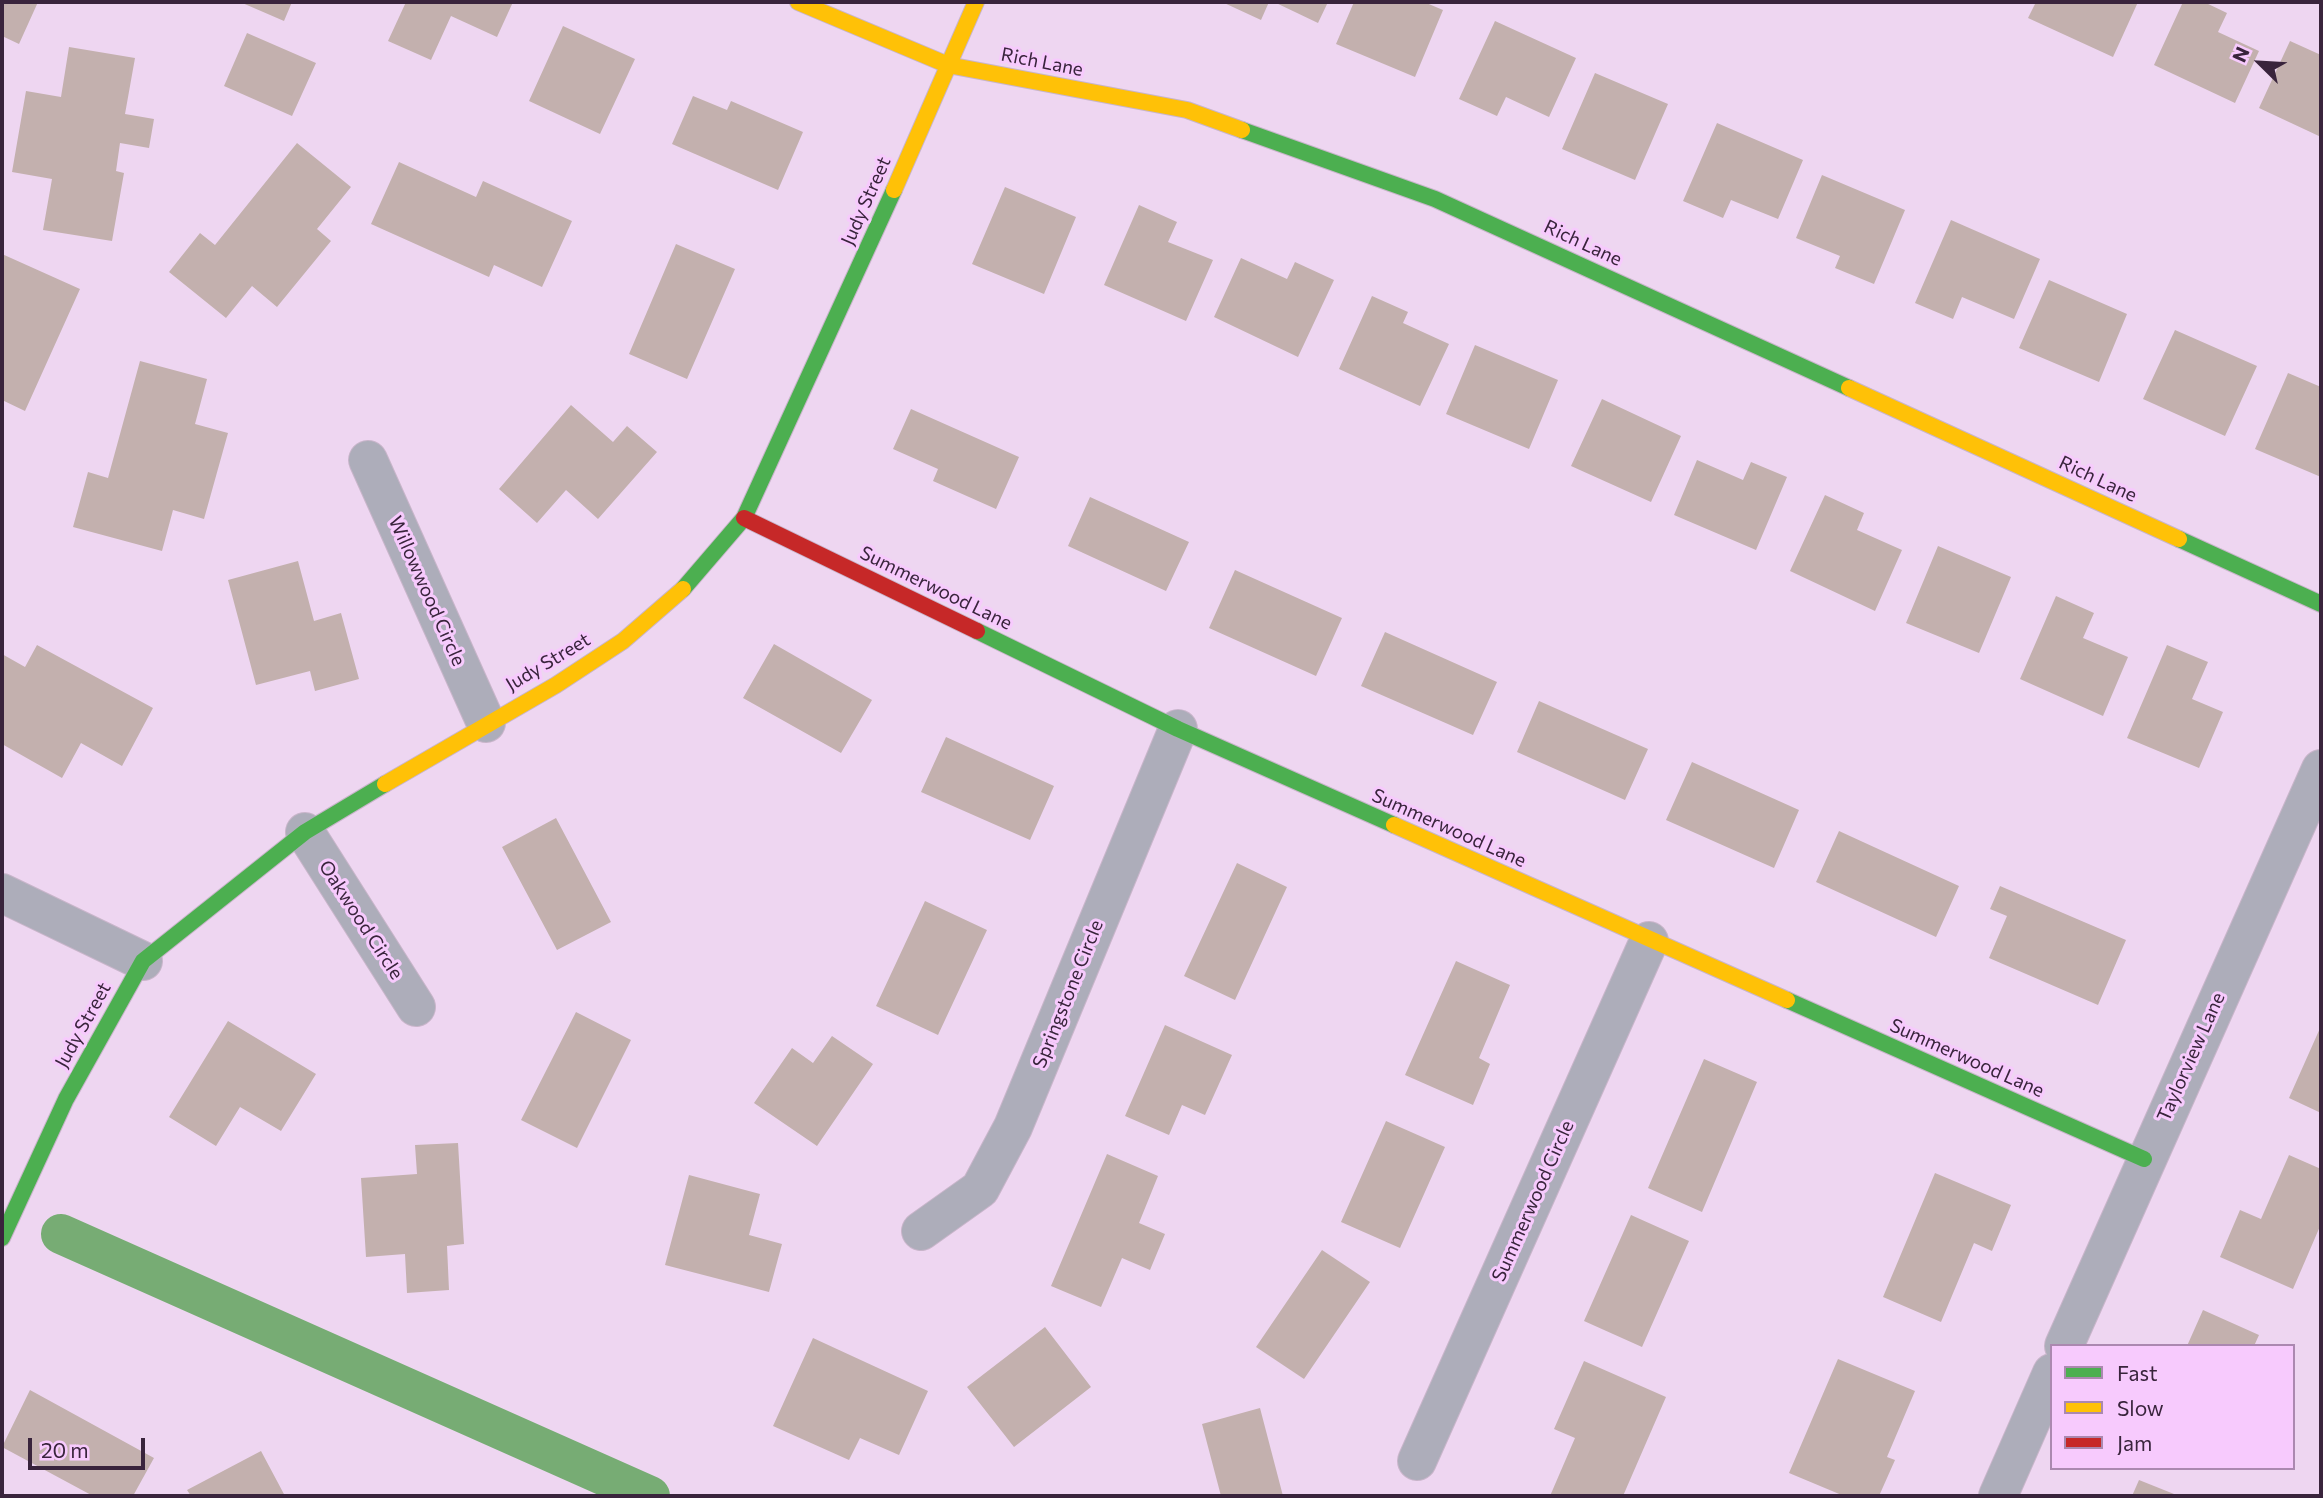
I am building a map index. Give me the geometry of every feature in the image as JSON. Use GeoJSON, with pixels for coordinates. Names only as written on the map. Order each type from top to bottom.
{"type":"FeatureCollection","features":[{"type":"Feature","properties":{"kind":"street","name":"Rich Lane"},"geometry":{"type":"LineString","coordinates":[[798,2],[948,65],[1187,110],[1435,199],[2321,604]]}},
{"type":"Feature","properties":{"kind":"street","name":"Judy Street"},"geometry":{"type":"LineString","coordinates":[[2,1238],[66,1099],[143,961],[305,832],[485,723],[556,685],[624,641],[694,579],[744,518],[839,317],[976,2]]}},
{"type":"Feature","properties":{"kind":"street","name":"Willowwood Circle"},"geometry":{"type":"LineString","coordinates":[[368,460],[485,723]]}},
{"type":"Feature","properties":{"kind":"street","name":"Summerwood Lane"},"geometry":{"type":"LineString","coordinates":[[744,518],[1178,729],[1649,941],[2144,1159]]}},
{"type":"Feature","properties":{"kind":"street","name":"Springstone Circle"},"geometry":{"type":"LineString","coordinates":[[921,1231],[979,1189],[1013,1128],[1178,729]]}},
{"type":"Feature","properties":{"kind":"street","name":"Taylorview Lane"},"geometry":{"type":"LineString","coordinates":[[2065,1344],[2144,1159],[2321,769]]}},
{"type":"Feature","properties":{"kind":"street","name":"Oakwood Circle"},"geometry":{"type":"LineString","coordinates":[[305,832],[416,1007]]}},
{"type":"Feature","properties":{"kind":"street"},"geometry":{"type":"LineString","coordinates":[[2,893],[143,961]]}},
{"type":"Feature","properties":{"kind":"street","name":"Summerwood Circle"},"geometry":{"type":"LineString","coordinates":[[1417,1461],[1649,941]]}},
{"type":"Feature","properties":{"kind":"street"},"geometry":{"type":"LineString","coordinates":[[1998,1496],[2050,1378]]}},
{"type":"Feature","properties":{"kind":"building"},"geometry":{"type":"Polygon","coordinates":[[[2,2],[38,2],[19,44],[2,36],[2,2]]]}},
{"type":"Feature","properties":{"kind":"building"},"geometry":{"type":"Polygon","coordinates":[[[240,2],[292,2],[284,21],[240,2]]]}},
{"type":"Feature","properties":{"kind":"building"},"geometry":{"type":"Polygon","coordinates":[[[406,2],[513,2],[497,37],[451,16],[431,60],[388,41],[406,2]]]}},
{"type":"Feature","properties":{"kind":"building"},"geometry":{"type":"Polygon","coordinates":[[[1222,2],[1269,2],[1261,20],[1222,2]]]}},
{"type":"Feature","properties":{"kind":"building"},"geometry":{"type":"Polygon","coordinates":[[[1274,2],[1328,2],[1318,23],[1274,2]]]}},
{"type":"Feature","properties":{"kind":"building"},"geometry":{"type":"Polygon","coordinates":[[[1354,2],[1424,2],[1443,10],[1415,77],[1336,44],[1354,2]]]}},
{"type":"Feature","properties":{"kind":"building"},"geometry":{"type":"Polygon","coordinates":[[[2036,2],[2138,2],[2113,57],[2028,18],[2036,2]]]}},
{"type":"Feature","properties":{"kind":"building"},"geometry":{"type":"Polygon","coordinates":[[[2183,2],[2204,2],[2227,13],[2218,32],[2259,51],[2235,103],[2154,65],[2183,2]]]}},
{"type":"Feature","properties":{"kind":"building"},"geometry":{"type":"Polygon","coordinates":[[[1495,21],[1576,58],[1549,117],[1506,97],[1497,116],[1459,99],[1495,21]]]}},
{"type":"Feature","properties":{"kind":"building"},"geometry":{"type":"Polygon","coordinates":[[[563,26],[635,59],[600,134],[529,101],[563,26]]]}},
{"type":"Feature","properties":{"kind":"building"},"geometry":{"type":"Polygon","coordinates":[[[247,33],[316,63],[292,116],[224,86],[247,33]]]}},
{"type":"Feature","properties":{"kind":"building"},"geometry":{"type":"Polygon","coordinates":[[[2290,41],[2321,55],[2321,137],[2259,108],[2290,41]]]}},
{"type":"Feature","properties":{"kind":"building"},"geometry":{"type":"Polygon","coordinates":[[[69,47],[135,58],[125,114],[154,119],[149,148],[120,143],[116,171],[124,173],[112,241],[43,230],[52,179],[12,172],[26,91],[61,97],[69,47]]]}},
{"type":"Feature","properties":{"kind":"building"},"geometry":{"type":"Polygon","coordinates":[[[1595,73],[1668,104],[1635,180],[1562,149],[1595,73]]]}},
{"type":"Feature","properties":{"kind":"building"},"geometry":{"type":"Polygon","coordinates":[[[693,96],[727,110],[731,101],[803,132],[778,190],[672,144],[693,96]]]}},
{"type":"Feature","properties":{"kind":"building"},"geometry":{"type":"Polygon","coordinates":[[[1717,123],[1803,160],[1778,219],[1731,200],[1723,218],[1683,201],[1717,123]]]}},
{"type":"Feature","properties":{"kind":"building"},"geometry":{"type":"Polygon","coordinates":[[[297,143],[351,187],[317,229],[331,241],[277,307],[252,286],[226,318],[169,272],[200,233],[215,245],[297,143]]]}},
{"type":"Feature","properties":{"kind":"building"},"geometry":{"type":"Polygon","coordinates":[[[399,162],[476,197],[483,181],[572,221],[542,287],[494,265],[489,277],[371,224],[399,162]]]}},
{"type":"Feature","properties":{"kind":"building"},"geometry":{"type":"Polygon","coordinates":[[[1822,175],[1905,210],[1874,284],[1835,268],[1840,256],[1796,238],[1822,175]]]}},
{"type":"Feature","properties":{"kind":"building"},"geometry":{"type":"Polygon","coordinates":[[[1005,187],[1076,217],[1044,294],[972,264],[1005,187]]]}},
{"type":"Feature","properties":{"kind":"building"},"geometry":{"type":"Polygon","coordinates":[[[1139,205],[1177,222],[1168,242],[1213,260],[1186,321],[1104,285],[1139,205]]]}},
{"type":"Feature","properties":{"kind":"building"},"geometry":{"type":"Polygon","coordinates":[[[1951,220],[2040,259],[2014,319],[1962,297],[1953,319],[1915,303],[1951,220]]]}},
{"type":"Feature","properties":{"kind":"building"},"geometry":{"type":"Polygon","coordinates":[[[676,244],[735,269],[687,379],[629,354],[676,244]]]}},
{"type":"Feature","properties":{"kind":"building"},"geometry":{"type":"Polygon","coordinates":[[[2,254],[80,289],[25,411],[2,400],[2,254]]]}},
{"type":"Feature","properties":{"kind":"building"},"geometry":{"type":"Polygon","coordinates":[[[1241,258],[1287,279],[1295,262],[1334,280],[1298,357],[1214,317],[1241,258]]]}},
{"type":"Feature","properties":{"kind":"building"},"geometry":{"type":"Polygon","coordinates":[[[2049,280],[2127,314],[2099,382],[2019,348],[2049,280]]]}},
{"type":"Feature","properties":{"kind":"building"},"geometry":{"type":"Polygon","coordinates":[[[1372,296],[1408,312],[1403,323],[1449,344],[1420,406],[1339,369],[1372,296]]]}},
{"type":"Feature","properties":{"kind":"building"},"geometry":{"type":"Polygon","coordinates":[[[2175,330],[2257,366],[2225,436],[2143,399],[2175,330]]]}},
{"type":"Feature","properties":{"kind":"building"},"geometry":{"type":"Polygon","coordinates":[[[1475,345],[1558,380],[1529,449],[1446,414],[1475,345]]]}},
{"type":"Feature","properties":{"kind":"building"},"geometry":{"type":"Polygon","coordinates":[[[140,361],[207,379],[195,424],[228,433],[204,519],[173,510],[162,551],[73,527],[88,472],[108,478],[140,361]]]}},
{"type":"Feature","properties":{"kind":"building"},"geometry":{"type":"Polygon","coordinates":[[[2288,373],[2321,387],[2321,477],[2255,449],[2288,373]]]}},
{"type":"Feature","properties":{"kind":"building"},"geometry":{"type":"Polygon","coordinates":[[[1602,399],[1681,436],[1651,502],[1571,466],[1602,399]]]}},
{"type":"Feature","properties":{"kind":"building"},"geometry":{"type":"Polygon","coordinates":[[[571,405],[613,442],[627,426],[657,452],[598,519],[566,490],[537,523],[499,489],[571,405]]]}},
{"type":"Feature","properties":{"kind":"building"},"geometry":{"type":"Polygon","coordinates":[[[911,409],[1019,457],[996,509],[933,481],[938,469],[893,449],[911,409]]]}},
{"type":"Feature","properties":{"kind":"building"},"geometry":{"type":"Polygon","coordinates":[[[1697,460],[1743,480],[1751,462],[1787,477],[1756,550],[1674,515],[1697,460]]]}},
{"type":"Feature","properties":{"kind":"building"},"geometry":{"type":"Polygon","coordinates":[[[1825,495],[1864,513],[1857,530],[1902,550],[1875,611],[1790,571],[1825,495]]]}},
{"type":"Feature","properties":{"kind":"building"},"geometry":{"type":"Polygon","coordinates":[[[1090,497],[1189,542],[1166,591],[1068,546],[1090,497]]]}},
{"type":"Feature","properties":{"kind":"building"},"geometry":{"type":"Polygon","coordinates":[[[1938,546],[2011,577],[1979,653],[1906,623],[1938,546]]]}},
{"type":"Feature","properties":{"kind":"building"},"geometry":{"type":"Polygon","coordinates":[[[298,561],[314,621],[341,613],[359,679],[315,691],[310,671],[256,685],[228,580],[298,561]]]}},
{"type":"Feature","properties":{"kind":"building"},"geometry":{"type":"Polygon","coordinates":[[[1235,570],[1342,618],[1316,676],[1209,628],[1235,570]]]}},
{"type":"Feature","properties":{"kind":"building"},"geometry":{"type":"Polygon","coordinates":[[[2056,596],[2094,613],[2083,638],[2128,657],[2103,716],[2020,679],[2056,596]]]}},
{"type":"Feature","properties":{"kind":"building"},"geometry":{"type":"Polygon","coordinates":[[[1385,632],[1497,682],[1473,735],[1361,686],[1385,632]]]}},
{"type":"Feature","properties":{"kind":"building"},"geometry":{"type":"Polygon","coordinates":[[[774,644],[872,700],[841,753],[743,698],[774,644]]]}},
{"type":"Feature","properties":{"kind":"building"},"geometry":{"type":"Polygon","coordinates":[[[37,645],[153,708],[122,766],[81,743],[62,778],[2,744],[2,654],[25,667],[37,645]]]}},
{"type":"Feature","properties":{"kind":"building"},"geometry":{"type":"Polygon","coordinates":[[[2167,645],[2208,662],[2192,699],[2223,712],[2199,768],[2127,738],[2167,645]]]}},
{"type":"Feature","properties":{"kind":"building"},"geometry":{"type":"Polygon","coordinates":[[[1539,701],[1648,749],[1625,800],[1517,752],[1539,701]]]}},
{"type":"Feature","properties":{"kind":"building"},"geometry":{"type":"Polygon","coordinates":[[[946,737],[1054,786],[1030,840],[921,792],[946,737]]]}},
{"type":"Feature","properties":{"kind":"building"},"geometry":{"type":"Polygon","coordinates":[[[1692,762],[1799,810],[1774,868],[1666,820],[1692,762]]]}},
{"type":"Feature","properties":{"kind":"building"},"geometry":{"type":"Polygon","coordinates":[[[556,818],[611,922],[557,950],[502,847],[556,818]]]}},
{"type":"Feature","properties":{"kind":"building"},"geometry":{"type":"Polygon","coordinates":[[[1839,831],[1959,886],[1936,937],[1816,882],[1839,831]]]}},
{"type":"Feature","properties":{"kind":"building"},"geometry":{"type":"Polygon","coordinates":[[[1237,863],[1287,887],[1235,1000],[1184,976],[1237,863]]]}},
{"type":"Feature","properties":{"kind":"building"},"geometry":{"type":"Polygon","coordinates":[[[2000,886],[2126,940],[2098,1005],[1989,958],[2007,916],[1990,909],[2000,886]]]}},
{"type":"Feature","properties":{"kind":"building"},"geometry":{"type":"Polygon","coordinates":[[[925,901],[987,930],[938,1035],[876,1006],[925,901]]]}},
{"type":"Feature","properties":{"kind":"building"},"geometry":{"type":"Polygon","coordinates":[[[1456,961],[1510,985],[1479,1058],[1490,1064],[1473,1105],[1405,1075],[1456,961]]]}},
{"type":"Feature","properties":{"kind":"building"},"geometry":{"type":"Polygon","coordinates":[[[576,1012],[631,1040],[577,1148],[521,1120],[576,1012]]]}},
{"type":"Feature","properties":{"kind":"building"},"geometry":{"type":"Polygon","coordinates":[[[228,1021],[316,1074],[281,1131],[240,1107],[216,1146],[169,1117],[228,1021]]]}},
{"type":"Feature","properties":{"kind":"building"},"geometry":{"type":"Polygon","coordinates":[[[1165,1025],[1232,1055],[1205,1115],[1182,1105],[1169,1135],[1125,1116],[1165,1025]]]}},
{"type":"Feature","properties":{"kind":"building"},"geometry":{"type":"Polygon","coordinates":[[[2321,1026],[2321,1113],[2289,1098],[2321,1026]]]}},
{"type":"Feature","properties":{"kind":"building"},"geometry":{"type":"Polygon","coordinates":[[[832,1036],[873,1064],[817,1146],[754,1103],[792,1048],[813,1063],[832,1036]]]}},
{"type":"Feature","properties":{"kind":"building"},"geometry":{"type":"Polygon","coordinates":[[[1704,1059],[1757,1082],[1702,1212],[1648,1188],[1704,1059]]]}},
{"type":"Feature","properties":{"kind":"building"},"geometry":{"type":"Polygon","coordinates":[[[1386,1121],[1445,1147],[1400,1248],[1341,1222],[1386,1121]]]}},
{"type":"Feature","properties":{"kind":"building"},"geometry":{"type":"Polygon","coordinates":[[[458,1143],[464,1244],[447,1246],[449,1290],[407,1293],[405,1254],[366,1257],[361,1178],[417,1174],[415,1145],[458,1143]]]}},
{"type":"Feature","properties":{"kind":"building"},"geometry":{"type":"Polygon","coordinates":[[[1107,1154],[1158,1176],[1139,1223],[1165,1234],[1150,1270],[1122,1258],[1101,1307],[1051,1286],[1107,1154]]]}},
{"type":"Feature","properties":{"kind":"building"},"geometry":{"type":"Polygon","coordinates":[[[2289,1155],[2321,1169],[2321,1224],[2293,1289],[2220,1257],[2240,1210],[2261,1219],[2289,1155]]]}},
{"type":"Feature","properties":{"kind":"building"},"geometry":{"type":"Polygon","coordinates":[[[1935,1173],[2011,1205],[1992,1251],[1974,1243],[1941,1322],[1883,1297],[1935,1173]]]}},
{"type":"Feature","properties":{"kind":"building"},"geometry":{"type":"Polygon","coordinates":[[[689,1175],[760,1194],[749,1235],[782,1244],[769,1292],[665,1265],[689,1175]]]}},
{"type":"Feature","properties":{"kind":"building"},"geometry":{"type":"Polygon","coordinates":[[[1631,1215],[1689,1241],[1642,1347],[1584,1321],[1631,1215]]]}},
{"type":"Feature","properties":{"kind":"building"},"geometry":{"type":"Polygon","coordinates":[[[1322,1250],[1370,1282],[1304,1379],[1256,1347],[1322,1250]]]}},
{"type":"Feature","properties":{"kind":"building"},"geometry":{"type":"Polygon","coordinates":[[[2203,1310],[2259,1335],[2255,1344],[2188,1344],[2203,1310]]]}},
{"type":"Feature","properties":{"kind":"building"},"geometry":{"type":"Polygon","coordinates":[[[1045,1327],[1091,1387],[1014,1447],[967,1387],[1045,1327]]]}},
{"type":"Feature","properties":{"kind":"building"},"geometry":{"type":"Polygon","coordinates":[[[813,1338],[928,1391],[899,1455],[860,1438],[849,1460],[773,1426],[813,1338]]]}},
{"type":"Feature","properties":{"kind":"building"},"geometry":{"type":"Polygon","coordinates":[[[1838,1359],[1915,1391],[1887,1457],[1895,1460],[1879,1496],[1844,1496],[1789,1473],[1838,1359]]]}},
{"type":"Feature","properties":{"kind":"building"},"geometry":{"type":"Polygon","coordinates":[[[1584,1361],[1666,1397],[1623,1496],[1550,1496],[1575,1438],[1554,1429],[1584,1361]]]}},
{"type":"Feature","properties":{"kind":"building"},"geometry":{"type":"Polygon","coordinates":[[[30,1390],[154,1458],[133,1496],[93,1496],[2,1447],[30,1390]]]}},
{"type":"Feature","properties":{"kind":"building"},"geometry":{"type":"Polygon","coordinates":[[[1260,1408],[1283,1496],[1221,1496],[1202,1424],[1260,1408]]]}},
{"type":"Feature","properties":{"kind":"building"},"geometry":{"type":"Polygon","coordinates":[[[261,1451],[285,1496],[191,1496],[187,1490],[261,1451]]]}},
{"type":"Feature","properties":{"kind":"building"},"geometry":{"type":"Polygon","coordinates":[[[2139,1480],[2179,1496],[2132,1496],[2139,1480]]]}},
{"type":"Feature","properties":{"kind":"waterway"},"geometry":{"type":"LineString","coordinates":[[61,1234],[650,1496]]}},
{"type":"Feature","properties":{"kind":"traffic: fast"},"geometry":{"type":"LineString","coordinates":[[1242,130],[1435,199],[1849,388]]}},
{"type":"Feature","properties":{"kind":"traffic: fast"},"geometry":{"type":"LineString","coordinates":[[683,589],[744,518],[894,190]]}},
{"type":"Feature","properties":{"kind":"traffic: fast"},"geometry":{"type":"LineString","coordinates":[[2179,539],[2321,604]]}},
{"type":"Feature","properties":{"kind":"traffic: fast"},"geometry":{"type":"LineString","coordinates":[[977,631],[1178,729],[1394,825]]}},
{"type":"Feature","properties":{"kind":"traffic: fast"},"geometry":{"type":"LineString","coordinates":[[2,1238],[66,1099],[143,961],[305,832],[385,784]]}},
{"type":"Feature","properties":{"kind":"traffic: fast"},"geometry":{"type":"LineString","coordinates":[[1787,1000],[2144,1159]]}},
{"type":"Feature","properties":{"kind":"traffic: slow"},"geometry":{"type":"LineString","coordinates":[[798,2],[948,65],[1187,110],[1242,130]]}},
{"type":"Feature","properties":{"kind":"traffic: slow"},"geometry":{"type":"LineString","coordinates":[[894,190],[976,2]]}},
{"type":"Feature","properties":{"kind":"traffic: slow"},"geometry":{"type":"LineString","coordinates":[[1849,388],[2179,539]]}},
{"type":"Feature","properties":{"kind":"traffic: slow"},"geometry":{"type":"LineString","coordinates":[[385,784],[556,685],[623,641],[683,589]]}},
{"type":"Feature","properties":{"kind":"traffic: slow"},"geometry":{"type":"LineString","coordinates":[[1394,825],[1787,1000]]}},
{"type":"Feature","properties":{"kind":"traffic: jam"},"geometry":{"type":"LineString","coordinates":[[744,518],[977,631]]}}]}
